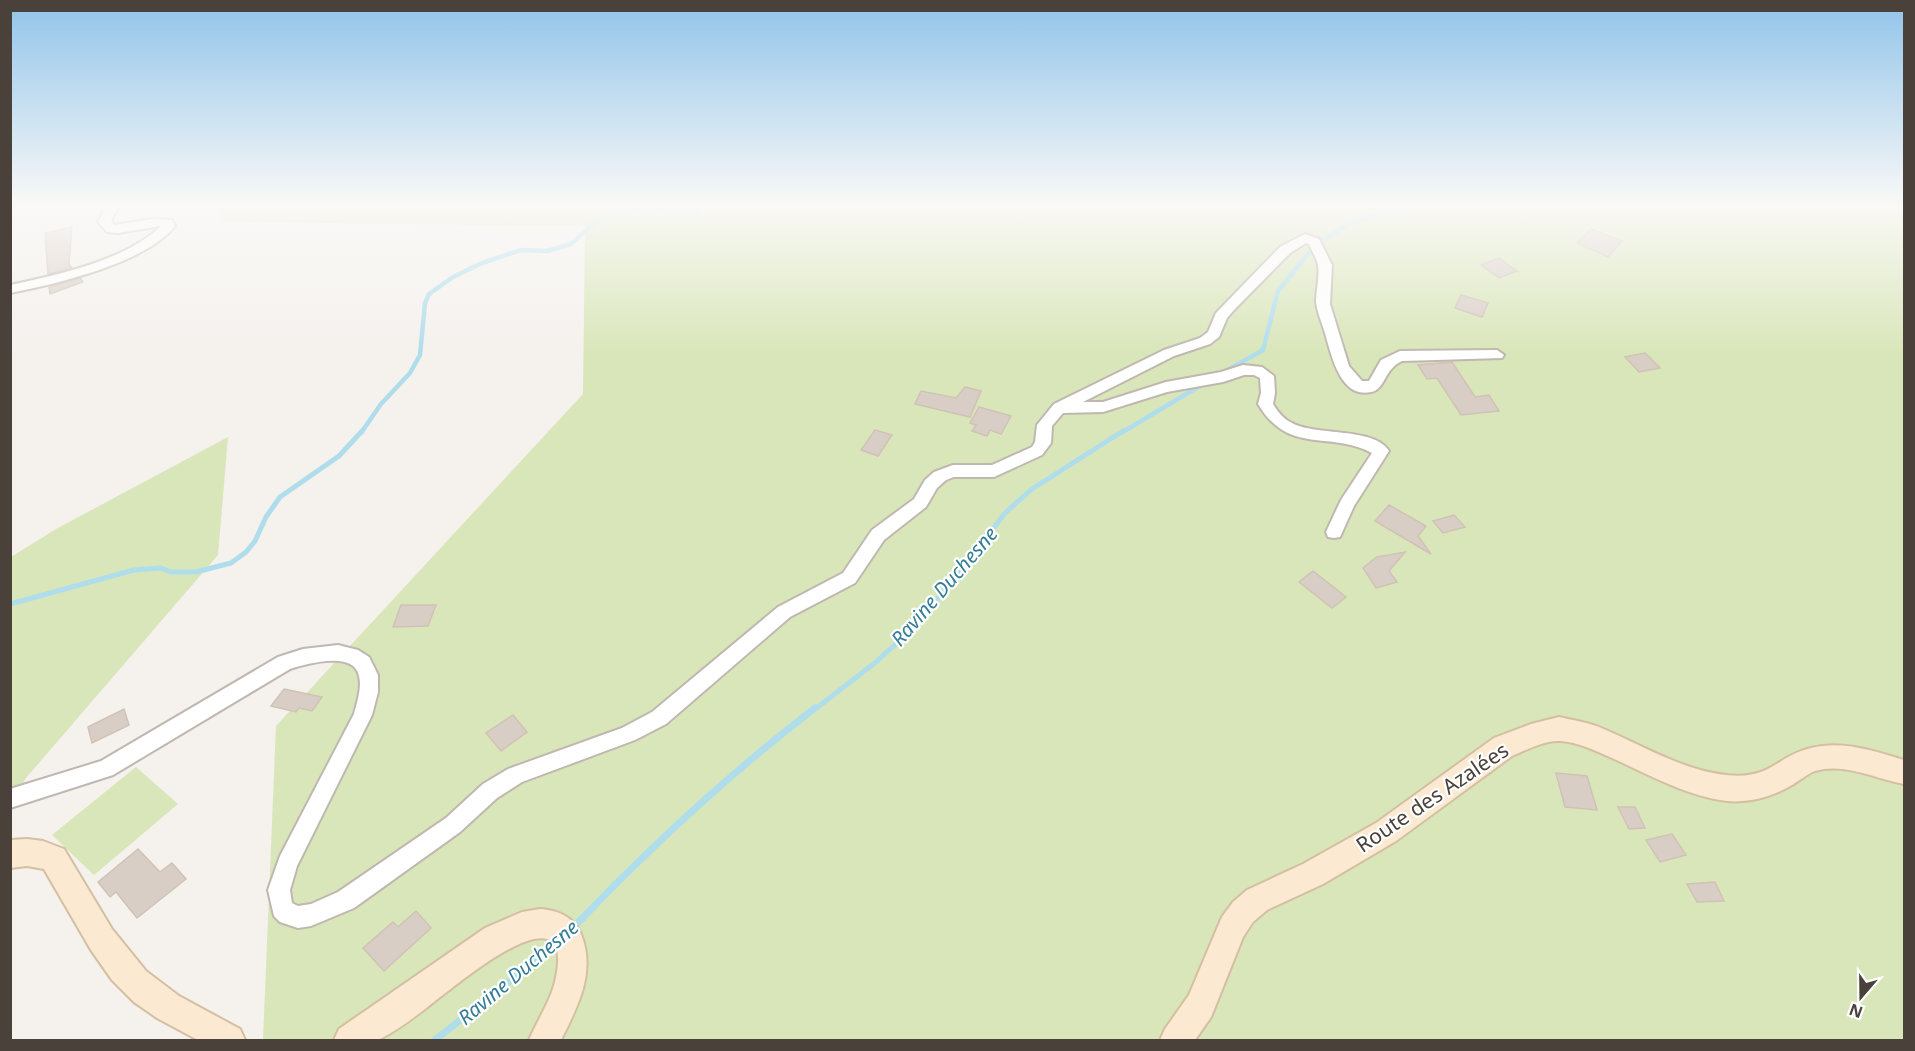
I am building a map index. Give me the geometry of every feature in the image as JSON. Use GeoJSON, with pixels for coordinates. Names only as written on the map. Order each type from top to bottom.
{"type":"FeatureCollection","features":[{"type":"Feature","properties":{"kind":"main road","name":"Route des Azalées"},"geometry":{"type":"LineString","coordinates":[[1176,1041],[1200,1006],[1232,927],[1243,912],[1257,900],[1313,874],[1386,832],[1503,747],[1531,735],[1559,729],[1591,736],[1676,774],[1701,783],[1727,788],[1754,788],[1773,782],[1810,760],[1828,757],[1856,759],[1905,772]]}},
{"type":"Feature","properties":{"kind":"main road"},"geometry":{"type":"LineString","coordinates":[[11,853],[42,854],[54,859],[110,951],[135,982],[167,1006],[229,1041]]}},
{"type":"Feature","properties":{"kind":"main road"},"geometry":{"type":"LineString","coordinates":[[350,1041],[476,952],[506,934],[536,924],[552,926],[564,932],[572,946],[574,959],[570,982],[545,1041]]}},
{"type":"Feature","properties":{"kind":"street"},"geometry":{"type":"LineString","coordinates":[[10,289],[43,282],[120,256]]}},
{"type":"Feature","properties":{"kind":"street"},"geometry":{"type":"LineString","coordinates":[[10,799],[106,769],[284,663],[305,655],[329,651],[347,652],[364,663],[370,680],[369,696],[363,715],[287,863],[279,890],[282,908],[288,914],[297,917],[330,909],[453,825],[490,791],[515,775],[628,735],[659,718],[784,612],[849,578],[878,536],[920,503],[931,484],[940,476],[953,471],[994,471],[1037,451],[1043,443],[1045,425],[1059,408],[1168,353],[1205,341],[1214,334],[1221,316],[1279,256]]}},
{"type":"Feature","properties":{"kind":"street"},"geometry":{"type":"LineString","coordinates":[[1321,256],[1325,265],[1323,304],[1326,317],[1342,366],[1349,378],[1358,385],[1369,388],[1375,384],[1380,367],[1388,360],[1400,356],[1497,355]]}},
{"type":"Feature","properties":{"kind":"street"},"geometry":{"type":"LineString","coordinates":[[1059,408],[1103,407],[1166,387],[1243,370],[1257,370],[1267,376],[1269,393],[1265,404],[1269,414],[1282,425],[1299,434],[1366,443],[1381,451],[1347,504],[1334,532]]}},
{"type":"Feature","properties":{"kind":"green space"},"geometry":{"type":"Polygon","coordinates":[[[585,256],[1904,256],[1904,1040],[263,1040],[276,726],[583,394],[585,256]]]}},
{"type":"Feature","properties":{"kind":"green space"},"geometry":{"type":"Polygon","coordinates":[[[228,437],[218,555],[26,778],[11,803],[11,557],[56,529],[228,437]]]}},
{"type":"Feature","properties":{"kind":"green space"},"geometry":{"type":"Polygon","coordinates":[[[136,767],[178,804],[94,875],[52,835],[136,767]]]}},
{"type":"Feature","properties":{"kind":"building"},"geometry":{"type":"Polygon","coordinates":[[[47,256],[70,256],[69,264],[72,268],[48,274],[47,256]]]}},
{"type":"Feature","properties":{"kind":"building"},"geometry":{"type":"Polygon","coordinates":[[[1499,258],[1517,271],[1499,278],[1481,265],[1499,258]]]}},
{"type":"Feature","properties":{"kind":"building"},"geometry":{"type":"Polygon","coordinates":[[[80,278],[83,282],[50,294],[49,287],[80,278]]]}},
{"type":"Feature","properties":{"kind":"building"},"geometry":{"type":"Polygon","coordinates":[[[1461,295],[1488,303],[1482,317],[1455,308],[1461,295]]]}},
{"type":"Feature","properties":{"kind":"building"},"geometry":{"type":"Polygon","coordinates":[[[1645,353],[1660,368],[1639,372],[1625,357],[1645,353]]]}},
{"type":"Feature","properties":{"kind":"building"},"geometry":{"type":"Polygon","coordinates":[[[1452,362],[1475,397],[1489,395],[1499,411],[1461,415],[1437,378],[1427,379],[1418,365],[1452,362]]]}},
{"type":"Feature","properties":{"kind":"building"},"geometry":{"type":"Polygon","coordinates":[[[965,387],[981,391],[970,417],[915,404],[921,391],[956,398],[965,387]]]}},
{"type":"Feature","properties":{"kind":"building"},"geometry":{"type":"Polygon","coordinates":[[[979,407],[1011,416],[1001,434],[990,430],[987,436],[972,431],[976,425],[970,423],[979,407]]]}},
{"type":"Feature","properties":{"kind":"building"},"geometry":{"type":"Polygon","coordinates":[[[875,430],[892,435],[878,456],[861,450],[875,430]]]}},
{"type":"Feature","properties":{"kind":"building"},"geometry":{"type":"Polygon","coordinates":[[[1389,505],[1426,526],[1418,536],[1431,554],[1375,521],[1389,505]]]}},
{"type":"Feature","properties":{"kind":"building"},"geometry":{"type":"Polygon","coordinates":[[[1454,515],[1465,527],[1443,533],[1433,521],[1454,515]]]}},
{"type":"Feature","properties":{"kind":"building"},"geometry":{"type":"Polygon","coordinates":[[[1405,552],[1389,571],[1397,582],[1376,588],[1363,568],[1377,557],[1405,552]]]}},
{"type":"Feature","properties":{"kind":"building"},"geometry":{"type":"Polygon","coordinates":[[[1313,571],[1346,597],[1332,608],[1299,582],[1313,571]]]}},
{"type":"Feature","properties":{"kind":"building"},"geometry":{"type":"Polygon","coordinates":[[[401,605],[436,605],[428,626],[393,627],[401,605]]]}},
{"type":"Feature","properties":{"kind":"building"},"geometry":{"type":"Polygon","coordinates":[[[284,689],[322,697],[312,711],[299,708],[296,712],[271,706],[284,689]]]}},
{"type":"Feature","properties":{"kind":"building"},"geometry":{"type":"Polygon","coordinates":[[[124,709],[129,725],[92,743],[88,727],[124,709]]]}},
{"type":"Feature","properties":{"kind":"building"},"geometry":{"type":"Polygon","coordinates":[[[513,715],[527,732],[501,751],[486,733],[513,715]]]}},
{"type":"Feature","properties":{"kind":"building"},"geometry":{"type":"Polygon","coordinates":[[[1556,773],[1587,776],[1597,810],[1565,807],[1556,773]]]}},
{"type":"Feature","properties":{"kind":"building"},"geometry":{"type":"Polygon","coordinates":[[[1618,807],[1635,807],[1645,828],[1629,829],[1618,807]]]}},
{"type":"Feature","properties":{"kind":"building"},"geometry":{"type":"Polygon","coordinates":[[[1672,834],[1686,855],[1660,862],[1646,840],[1672,834]]]}},
{"type":"Feature","properties":{"kind":"building"},"geometry":{"type":"Polygon","coordinates":[[[138,849],[160,872],[172,863],[186,879],[137,918],[116,892],[110,897],[98,882],[138,849]]]}},
{"type":"Feature","properties":{"kind":"building"},"geometry":{"type":"Polygon","coordinates":[[[1715,882],[1724,901],[1697,902],[1687,884],[1715,882]]]}},
{"type":"Feature","properties":{"kind":"building"},"geometry":{"type":"Polygon","coordinates":[[[416,911],[431,928],[384,971],[363,948],[393,922],[398,927],[416,911]]]}},
{"type":"Feature","properties":{"kind":"waterway"},"geometry":{"type":"LineString","coordinates":[[361,433],[381,404],[410,373],[420,355],[425,303],[429,294],[453,277],[503,256]]}},
{"type":"Feature","properties":{"kind":"waterway","name":"Ravine Duchesne"},"geometry":{"type":"LineString","coordinates":[[1224,372],[1263,350],[1278,291],[1306,256]]}},
{"type":"Feature","properties":{"kind":"waterway","name":"Ravine Duchesne"},"geometry":{"type":"LineString","coordinates":[[1121,433],[1203,384]]}},
{"type":"Feature","properties":{"kind":"waterway"},"geometry":{"type":"LineString","coordinates":[[10,604],[134,570],[161,568],[171,572],[196,572],[231,563],[246,552],[255,541],[266,517],[280,497],[339,456],[362,431]]}},
{"type":"Feature","properties":{"kind":"waterway","name":"Ravine Duchesne"},"geometry":{"type":"LineString","coordinates":[[814,710],[876,662],[914,627],[965,566],[1005,513],[1032,489],[1123,431]]}},
{"type":"Feature","properties":{"kind":"waterway","name":"Ravine Duchesne"},"geometry":{"type":"LineString","coordinates":[[572,929],[689,814],[815,708]]}},
{"type":"Feature","properties":{"kind":"waterway","name":"Ravine Duchesne"},"geometry":{"type":"LineString","coordinates":[[435,1040],[559,942]]}}]}
